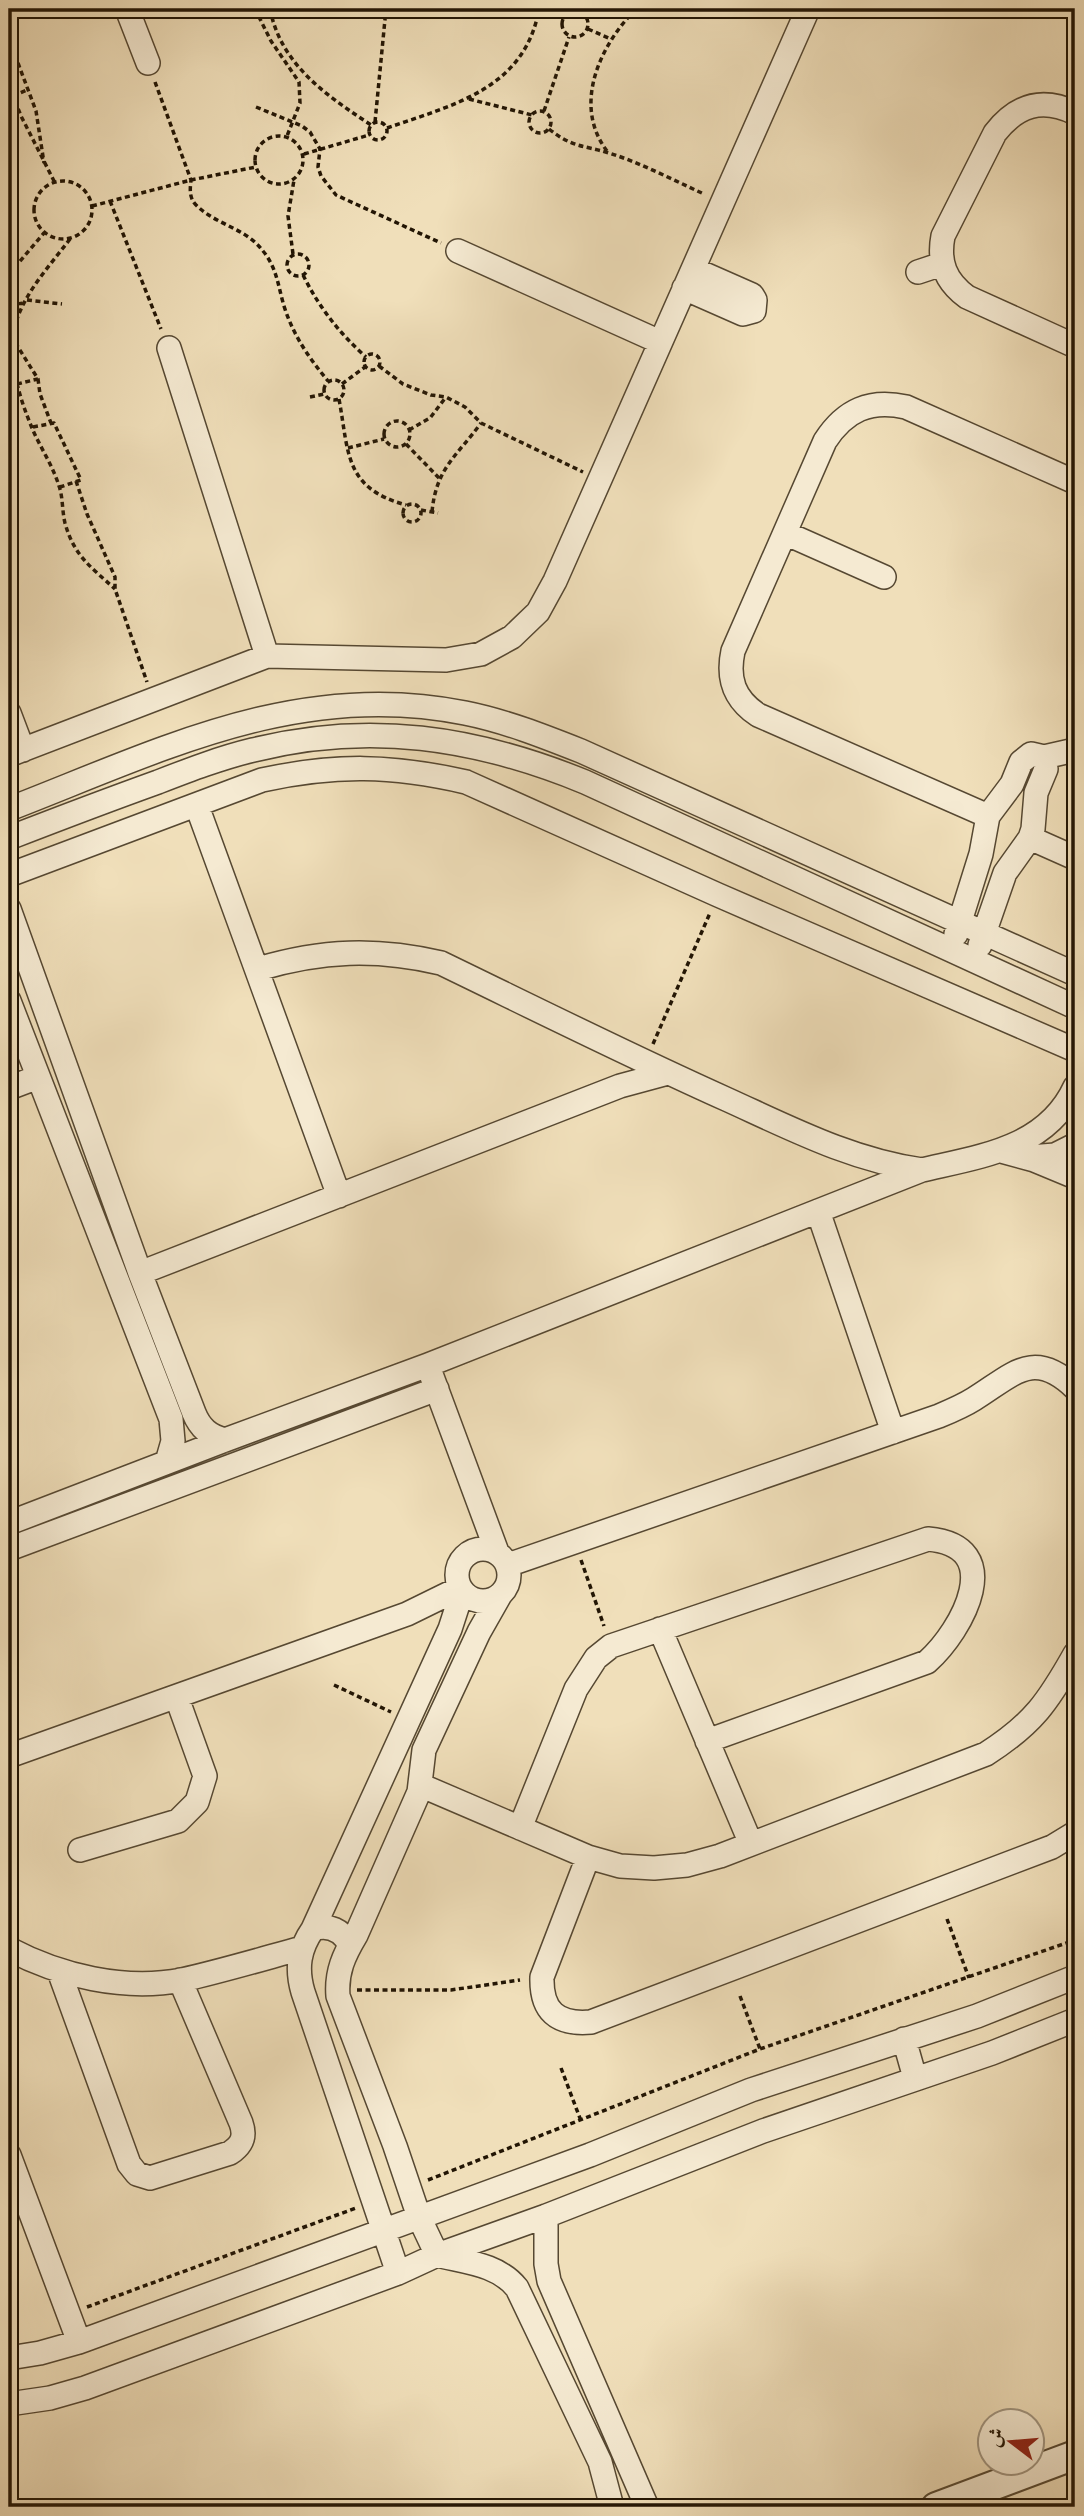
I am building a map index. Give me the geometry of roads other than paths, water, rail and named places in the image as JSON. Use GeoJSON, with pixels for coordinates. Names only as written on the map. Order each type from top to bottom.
{"type":"FeatureCollection","features":[{"type":"Feature","properties":{"kind":"street"},"geometry":{"type":"LineString","coordinates":[[127,9],[148,63]]}},
{"type":"Feature","properties":{"kind":"street"},"geometry":{"type":"LineString","coordinates":[[9,713],[16,753],[267,656],[446,660],[481,654],[512,637],[538,612],[555,581],[808,9]]}},
{"type":"Feature","properties":{"kind":"street"},"geometry":{"type":"LineString","coordinates":[[1075,113],[1052,105],[1035,105],[1019,110],[1005,120],[995,133],[943,236],[940,250],[947,277],[956,289],[967,297],[1075,346]]}},
{"type":"Feature","properties":{"kind":"street"},"geometry":{"type":"LineString","coordinates":[[458,251],[660,342]]}},
{"type":"Feature","properties":{"kind":"street"},"geometry":{"type":"LineString","coordinates":[[918,272],[942,264]]}},
{"type":"Feature","properties":{"kind":"street"},"geometry":{"type":"LineString","coordinates":[[169,348],[267,656]]}},
{"type":"Feature","properties":{"kind":"street"},"geometry":{"type":"LineString","coordinates":[[988,816],[758,715],[746,707],[736,695],[730,674],[733,651],[825,441],[845,416],[859,408],[890,403],[906,407],[1075,482]]}},
{"type":"Feature","properties":{"kind":"street"},"geometry":{"type":"LineString","coordinates":[[785,533],[884,577]]}},
{"type":"Feature","properties":{"kind":"street"},"geometry":{"type":"LineString","coordinates":[[9,809],[217,729],[257,718],[339,705],[422,707],[477,716],[543,736],[1075,974]]}},
{"type":"Feature","properties":{"kind":"street"},"geometry":{"type":"LineString","coordinates":[[9,838],[216,760],[253,750],[314,739],[365,735],[440,740],[514,756],[584,782],[1075,1007]]}},
{"type":"Feature","properties":{"kind":"street"},"geometry":{"type":"LineString","coordinates":[[951,951],[981,853],[988,816],[1012,784],[1018,767],[1025,757],[1038,754],[1044,757],[1075,750]]}},
{"type":"Feature","properties":{"kind":"street"},"geometry":{"type":"LineString","coordinates":[[974,961],[1005,873],[1030,838],[1036,793],[1046,769],[1044,757]]}},
{"type":"Feature","properties":{"kind":"street"},"geometry":{"type":"LineString","coordinates":[[9,875],[262,780],[344,768],[385,768],[426,773],[466,782],[1075,1050]]}},
{"type":"Feature","properties":{"kind":"street"},"geometry":{"type":"LineString","coordinates":[[197,806],[339,1196]]}},
{"type":"Feature","properties":{"kind":"street"},"geometry":{"type":"LineString","coordinates":[[1030,838],[1075,858]]}},
{"type":"Feature","properties":{"kind":"street"},"geometry":{"type":"LineString","coordinates":[[9,909],[140,1273],[198,1423],[214,1437],[225,1440]]}},
{"type":"Feature","properties":{"kind":"street"},"geometry":{"type":"LineString","coordinates":[[258,969],[288,960],[349,952],[411,956],[441,963],[668,1073],[840,1150],[880,1162],[922,1170]]}},
{"type":"Feature","properties":{"kind":"street"},"geometry":{"type":"LineString","coordinates":[[9,1001],[171,1419],[173,1441],[169,1461]]}},
{"type":"Feature","properties":{"kind":"street"},"geometry":{"type":"LineString","coordinates":[[140,1273],[631,1082],[668,1073]]}},
{"type":"Feature","properties":{"kind":"street"},"geometry":{"type":"LineString","coordinates":[[9,1088],[38,1077]]}},
{"type":"Feature","properties":{"kind":"street"},"geometry":{"type":"LineString","coordinates":[[1012,1154],[1040,1132],[1064,1107],[1075,1087]]}},
{"type":"Feature","properties":{"kind":"street"},"geometry":{"type":"LineString","coordinates":[[11,1536],[169,1461],[428,1365],[922,1170],[1012,1154],[1039,1158],[1055,1155],[1075,1145]]}},
{"type":"Feature","properties":{"kind":"street"},"geometry":{"type":"LineString","coordinates":[[1012,1154],[1075,1177]]}},
{"type":"Feature","properties":{"kind":"street"},"geometry":{"type":"LineString","coordinates":[[818,1211],[893,1432]]}},
{"type":"Feature","properties":{"kind":"street"},"geometry":{"type":"LineString","coordinates":[[428,1365],[503,1558],[509,1581],[484,1622],[424,1750],[417,1795],[340,1968],[338,1996],[385,2118],[419,2217],[437,2255],[496,2271],[508,2277],[517,2288],[600,2462],[612,2507]]}},
{"type":"Feature","properties":{"kind":"street"},"geometry":{"type":"LineString","coordinates":[[398,2273],[299,1974],[308,1939],[450,1629],[461,1590],[457,1570],[465,1555],[481,1548],[503,1558],[575,1542],[957,1408],[1024,1367],[1044,1367],[1062,1375],[1075,1388]]}},
{"type":"Feature","properties":{"kind":"street"},"geometry":{"type":"LineString","coordinates":[[11,1536],[181,1486],[437,1389]]}},
{"type":"Feature","properties":{"kind":"street"},"geometry":{"type":"LineString","coordinates":[[169,1461],[179,1464],[184,1470],[181,1486]]}},
{"type":"Feature","properties":{"kind":"street"},"geometry":{"type":"LineString","coordinates":[[520,1828],[576,1689],[596,1658],[611,1646],[928,1539],[944,1541],[957,1547],[967,1558],[973,1579],[968,1602],[953,1634],[927,1662],[707,1741]]}},
{"type":"Feature","properties":{"kind":"street"},"geometry":{"type":"LineString","coordinates":[[461,1590],[469,1597],[483,1601],[500,1595]]}},
{"type":"Feature","properties":{"kind":"street"},"geometry":{"type":"LineString","coordinates":[[9,1756],[407,1614],[461,1590]]}},
{"type":"Feature","properties":{"kind":"street"},"geometry":{"type":"LineString","coordinates":[[660,1629],[751,1844]]}},
{"type":"Feature","properties":{"kind":"street"},"geometry":{"type":"LineString","coordinates":[[378,1789],[395,1789],[417,1795],[520,1828],[588,1857],[620,1866],[654,1868],[687,1865],[956,1768],[986,1754],[1017,1734],[1042,1708],[1075,1654]]}},
{"type":"Feature","properties":{"kind":"street"},"geometry":{"type":"LineString","coordinates":[[80,1850],[178,1821],[197,1802],[205,1776],[177,1698]]}},
{"type":"Feature","properties":{"kind":"street"},"geometry":{"type":"LineString","coordinates":[[398,1745],[407,1753],[424,1750]]}},
{"type":"Feature","properties":{"kind":"street"},"geometry":{"type":"LineString","coordinates":[[588,1857],[542,1977],[541,1993],[548,2008],[560,2019],[575,2023],[591,2022],[1052,1847],[1075,1833]]}},
{"type":"Feature","properties":{"kind":"street"},"geometry":{"type":"LineString","coordinates":[[9,1949],[59,1970],[95,1979],[131,1983],[180,1980],[308,1939],[328,1927],[346,1938],[350,1945]]}},
{"type":"Feature","properties":{"kind":"street"},"geometry":{"type":"LineString","coordinates":[[59,1970],[130,2164],[137,2174],[150,2178],[230,2153],[243,2140],[241,2123],[180,1980]]}},
{"type":"Feature","properties":{"kind":"street"},"geometry":{"type":"LineString","coordinates":[[299,1974],[317,1984],[338,1984]]}},
{"type":"Feature","properties":{"kind":"street"},"geometry":{"type":"LineString","coordinates":[[9,2358],[79,2342],[590,2155],[751,2090],[977,2016],[1075,1977]]}},
{"type":"Feature","properties":{"kind":"street"},"geometry":{"type":"LineString","coordinates":[[9,2404],[50,2398],[85,2388],[398,2273],[437,2255],[547,2216],[764,2131],[992,2053],[1075,2020]]}},
{"type":"Feature","properties":{"kind":"street"},"geometry":{"type":"LineString","coordinates":[[904,2039],[915,2078]]}},
{"type":"Feature","properties":{"kind":"street"},"geometry":{"type":"LineString","coordinates":[[351,2131],[385,2118]]}},
{"type":"Feature","properties":{"kind":"street"},"geometry":{"type":"LineString","coordinates":[[9,2155],[79,2342]]}},
{"type":"Feature","properties":{"kind":"street"},"geometry":{"type":"LineString","coordinates":[[547,2216],[545,2264],[549,2281],[647,2507]]}},
{"type":"Feature","properties":{"kind":"street"},"geometry":{"type":"LineString","coordinates":[[936,2507],[1075,2455]]}}]}
